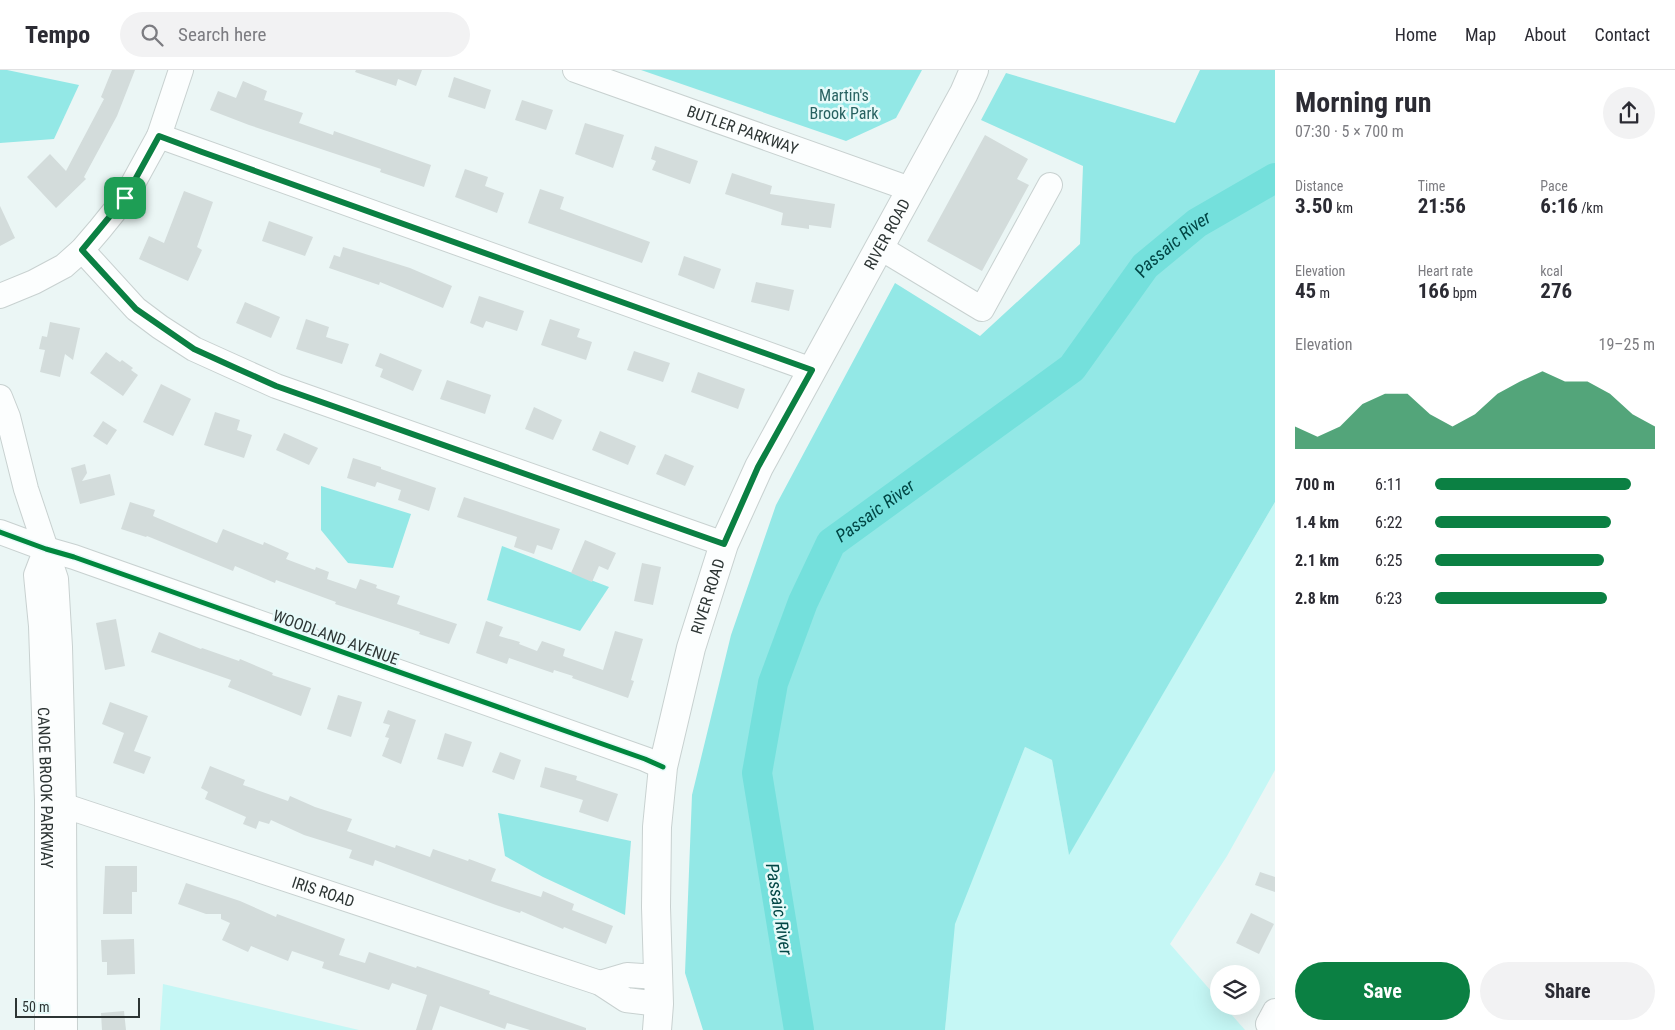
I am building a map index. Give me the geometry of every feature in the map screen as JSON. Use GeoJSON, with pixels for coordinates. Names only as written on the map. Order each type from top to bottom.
{"type":"FeatureCollection","features":[{"type":"Feature","properties":{"kind":"main road","name":"RIVER ROAD"},"geometry":{"type":"LineString","coordinates":[[668,1030],[658,1017],[657,827],[663,767],[691,648],[724,544],[758,467],[964,93],[974,70]]}},
{"type":"Feature","properties":{"kind":"street"},"geometry":{"type":"LineString","coordinates":[[0,296],[34,282],[64,266],[82,250],[125,198],[159,136],[181,70]]}},
{"type":"Feature","properties":{"kind":"street","name":"BUTLER PARKWAY"},"geometry":{"type":"LineString","coordinates":[[575,70],[910,189]]}},
{"type":"Feature","properties":{"kind":"street"},"geometry":{"type":"LineString","coordinates":[[159,136],[812,370]]}},
{"type":"Feature","properties":{"kind":"street"},"geometry":{"type":"LineString","coordinates":[[879,247],[982,309],[1050,185]]}},
{"type":"Feature","properties":{"kind":"street"},"geometry":{"type":"LineString","coordinates":[[82,250],[136,309],[194,349],[246,373],[276,386],[724,544]]}},
{"type":"Feature","properties":{"kind":"street"},"geometry":{"type":"LineString","coordinates":[[0,397],[8,417],[26,488],[46,549]]}},
{"type":"Feature","properties":{"kind":"street","name":"WOODLAND AVENUE"},"geometry":{"type":"LineString","coordinates":[[0,532],[645,759],[663,767]]}},
{"type":"Feature","properties":{"kind":"street","name":"CANOE BROOK PARKWAY"},"geometry":{"type":"LineString","coordinates":[[46,549],[36,575],[56,803],[64,1030]]}},
{"type":"Feature","properties":{"kind":"street","name":"CANOE BROOK PARKWAY"},"geometry":{"type":"LineString","coordinates":[[47,1030],[56,803]]}},
{"type":"Feature","properties":{"kind":"street","name":"IRIS ROAD"},"geometry":{"type":"LineString","coordinates":[[56,803],[600,984],[658,1017]]}},
{"type":"Feature","properties":{"kind":"street"},"geometry":{"type":"LineString","coordinates":[[600,984],[628,976],[658,977]]}},
{"type":"Feature","properties":{"kind":"shaded area"},"geometry":{"type":"Polygon","coordinates":[[[1275,502],[1275,770],[1227,856],[1170,944],[1210,990],[1210,1015],[1232,1015],[1245,1030],[945,1030],[954,924],[1025,747],[1052,760],[1069,854],[1275,502]]]}},
{"type":"Feature","properties":{"kind":"shaded area"},"geometry":{"type":"Polygon","coordinates":[[[163,984],[359,1030],[160,1030],[163,984]]]}},
{"type":"Feature","properties":{"kind":"green space"},"geometry":{"type":"Polygon","coordinates":[[[0,70],[79,85],[54,139],[0,143],[0,70]]]}},
{"type":"Feature","properties":{"kind":"green space","name":"Martin's Brook Park"},"geometry":{"type":"Polygon","coordinates":[[[641,70],[922,70],[896,118],[846,141],[641,70]]]}},
{"type":"Feature","properties":{"kind":"green space"},"geometry":{"type":"Polygon","coordinates":[[[1200,70],[1275,70],[1275,502],[1069,855],[1052,760],[1025,747],[955,924],[945,1030],[703,1030],[685,973],[692,795],[731,635],[776,505],[895,283],[980,336],[1080,244],[1083,166],[981,120],[1006,73],[1175,123],[1200,70]]]}},
{"type":"Feature","properties":{"kind":"green space"},"geometry":{"type":"Polygon","coordinates":[[[321,486],[411,514],[393,568],[348,563],[321,530],[321,486]]]}},
{"type":"Feature","properties":{"kind":"green space"},"geometry":{"type":"Polygon","coordinates":[[[502,546],[609,587],[580,631],[487,600],[502,546]]]}},
{"type":"Feature","properties":{"kind":"green space"},"geometry":{"type":"Polygon","coordinates":[[[498,813],[631,841],[625,915],[543,877],[505,856],[498,813]]]}},
{"type":"Feature","properties":{"kind":"building"},"geometry":{"type":"Polygon","coordinates":[[[112,70],[135,70],[117,116],[84,177],[86,179],[56,208],[27,177],[50,154],[66,171],[104,99],[101,97],[112,70]]]}},
{"type":"Feature","properties":{"kind":"building"},"geometry":{"type":"Polygon","coordinates":[[[356,70],[422,70],[416,86],[398,79],[396,86],[355,72],[356,70]]]}},
{"type":"Feature","properties":{"kind":"building"},"geometry":{"type":"Polygon","coordinates":[[[454,77],[491,90],[485,109],[448,97],[454,77]]]}},
{"type":"Feature","properties":{"kind":"building"},"geometry":{"type":"Polygon","coordinates":[[[243,81],[267,91],[264,100],[303,113],[299,123],[333,135],[334,131],[431,165],[424,187],[380,172],[381,169],[210,110],[218,91],[236,98],[243,81]]]}},
{"type":"Feature","properties":{"kind":"building"},"geometry":{"type":"Polygon","coordinates":[[[522,100],[553,110],[546,130],[515,120],[522,100]]]}},
{"type":"Feature","properties":{"kind":"building"},"geometry":{"type":"Polygon","coordinates":[[[585,123],[624,135],[613,168],[575,154],[585,123]]]}},
{"type":"Feature","properties":{"kind":"building"},"geometry":{"type":"Polygon","coordinates":[[[985,135],[1028,159],[1017,179],[1029,185],[982,271],[927,241],[985,135]]]}},
{"type":"Feature","properties":{"kind":"building"},"geometry":{"type":"Polygon","coordinates":[[[655,146],[698,161],[690,184],[652,170],[656,161],[651,159],[655,146]]]}},
{"type":"Feature","properties":{"kind":"building"},"geometry":{"type":"Polygon","coordinates":[[[465,169],[488,177],[485,186],[504,193],[497,213],[455,197],[465,169]]]}},
{"type":"Feature","properties":{"kind":"building"},"geometry":{"type":"Polygon","coordinates":[[[732,173],[772,186],[770,194],[835,204],[831,228],[809,225],[809,229],[781,225],[783,213],[725,194],[732,173]]]}},
{"type":"Feature","properties":{"kind":"building"},"geometry":{"type":"Polygon","coordinates":[[[540,189],[564,197],[560,209],[650,242],[642,263],[528,223],[540,189]]]}},
{"type":"Feature","properties":{"kind":"building"},"geometry":{"type":"Polygon","coordinates":[[[184,191],[213,202],[197,247],[202,250],[188,281],[139,259],[149,236],[164,243],[184,191]]]}},
{"type":"Feature","properties":{"kind":"building"},"geometry":{"type":"Polygon","coordinates":[[[0,206],[15,238],[0,246],[0,206]]]}},
{"type":"Feature","properties":{"kind":"building"},"geometry":{"type":"Polygon","coordinates":[[[269,221],[313,237],[305,256],[262,241],[269,221]]]}},
{"type":"Feature","properties":{"kind":"building"},"geometry":{"type":"Polygon","coordinates":[[[343,247],[410,268],[452,286],[443,308],[380,282],[379,285],[329,268],[334,255],[340,257],[343,247]]]}},
{"type":"Feature","properties":{"kind":"building"},"geometry":{"type":"Polygon","coordinates":[[[684,256],[721,269],[714,289],[678,275],[684,256]]]}},
{"type":"Feature","properties":{"kind":"building"},"geometry":{"type":"Polygon","coordinates":[[[756,282],[794,290],[789,311],[751,302],[756,282]]]}},
{"type":"Feature","properties":{"kind":"building"},"geometry":{"type":"Polygon","coordinates":[[[479,296],[524,311],[517,331],[486,321],[483,328],[470,323],[479,296]]]}},
{"type":"Feature","properties":{"kind":"building"},"geometry":{"type":"Polygon","coordinates":[[[245,302],[280,317],[271,338],[236,323],[245,302]]]}},
{"type":"Feature","properties":{"kind":"building"},"geometry":{"type":"Polygon","coordinates":[[[306,319],[329,327],[326,337],[349,344],[342,364],[296,349],[306,319]]]}},
{"type":"Feature","properties":{"kind":"building"},"geometry":{"type":"Polygon","coordinates":[[[550,319],[580,329],[577,337],[592,342],[586,360],[541,345],[550,319]]]}},
{"type":"Feature","properties":{"kind":"building"},"geometry":{"type":"Polygon","coordinates":[[[50,322],[80,328],[73,360],[65,354],[60,377],[40,372],[45,350],[39,349],[42,336],[47,337],[50,322]]]}},
{"type":"Feature","properties":{"kind":"building"},"geometry":{"type":"Polygon","coordinates":[[[634,351],[670,363],[663,382],[627,370],[634,351]]]}},
{"type":"Feature","properties":{"kind":"building"},"geometry":{"type":"Polygon","coordinates":[[[106,352],[120,362],[122,360],[133,368],[131,370],[138,375],[123,396],[90,373],[106,352]]]}},
{"type":"Feature","properties":{"kind":"building"},"geometry":{"type":"Polygon","coordinates":[[[380,353],[422,370],[413,391],[380,377],[383,369],[375,366],[380,353]]]}},
{"type":"Feature","properties":{"kind":"building"},"geometry":{"type":"Polygon","coordinates":[[[698,372],[745,389],[738,409],[691,392],[698,372]]]}},
{"type":"Feature","properties":{"kind":"building"},"geometry":{"type":"Polygon","coordinates":[[[447,380],[491,395],[485,414],[440,399],[447,380]]]}},
{"type":"Feature","properties":{"kind":"building"},"geometry":{"type":"Polygon","coordinates":[[[161,384],[191,399],[173,436],[143,422],[161,384]]]}},
{"type":"Feature","properties":{"kind":"building"},"geometry":{"type":"Polygon","coordinates":[[[534,407],[562,420],[553,440],[525,429],[534,407]]]}},
{"type":"Feature","properties":{"kind":"building"},"geometry":{"type":"Polygon","coordinates":[[[215,412],[240,420],[237,430],[252,435],[244,458],[204,445],[215,412]]]}},
{"type":"Feature","properties":{"kind":"building"},"geometry":{"type":"Polygon","coordinates":[[[103,421],[117,430],[107,445],[93,436],[103,421]]]}},
{"type":"Feature","properties":{"kind":"building"},"geometry":{"type":"Polygon","coordinates":[[[600,431],[636,446],[628,465],[592,450],[600,431]]]}},
{"type":"Feature","properties":{"kind":"building"},"geometry":{"type":"Polygon","coordinates":[[[284,433],[318,448],[309,465],[276,450],[284,433]]]}},
{"type":"Feature","properties":{"kind":"building"},"geometry":{"type":"Polygon","coordinates":[[[665,454],[694,466],[685,486],[656,474],[665,454]]]}},
{"type":"Feature","properties":{"kind":"building"},"geometry":{"type":"Polygon","coordinates":[[[353,458],[436,488],[429,511],[398,500],[401,490],[377,482],[375,487],[347,478],[353,458]]]}},
{"type":"Feature","properties":{"kind":"building"},"geometry":{"type":"Polygon","coordinates":[[[85,464],[87,473],[82,481],[110,474],[115,495],[80,504],[71,468],[85,464]]]}},
{"type":"Feature","properties":{"kind":"building"},"geometry":{"type":"Polygon","coordinates":[[[464,497],[560,529],[552,550],[537,545],[534,554],[514,547],[517,537],[457,517],[464,497]]]}},
{"type":"Feature","properties":{"kind":"building"},"geometry":{"type":"Polygon","coordinates":[[[130,502],[155,510],[153,516],[217,543],[223,529],[263,545],[264,542],[289,553],[286,559],[315,570],[316,567],[329,572],[327,579],[356,589],[360,579],[377,585],[376,588],[400,596],[397,604],[457,624],[449,644],[419,634],[420,632],[335,604],[336,602],[276,580],[275,583],[235,566],[233,571],[147,536],[121,529],[130,502]]]}},
{"type":"Feature","properties":{"kind":"building"},"geometry":{"type":"Polygon","coordinates":[[[585,540],[616,553],[608,570],[599,566],[592,582],[571,573],[585,540]]]}},
{"type":"Feature","properties":{"kind":"building"},"geometry":{"type":"Polygon","coordinates":[[[642,563],[661,567],[653,605],[634,601],[642,563]]]}},
{"type":"Feature","properties":{"kind":"building"},"geometry":{"type":"Polygon","coordinates":[[[116,619],[125,666],[105,670],[96,623],[116,619]]]}},
{"type":"Feature","properties":{"kind":"building"},"geometry":{"type":"Polygon","coordinates":[[[486,621],[503,627],[499,636],[520,642],[519,644],[537,651],[542,641],[565,649],[563,656],[603,670],[615,631],[643,639],[631,680],[634,681],[628,698],[554,670],[553,673],[509,658],[507,664],[476,653],[486,621]]]}},
{"type":"Feature","properties":{"kind":"building"},"geometry":{"type":"Polygon","coordinates":[[[159,632],[201,649],[239,661],[240,659],[273,673],[272,675],[311,688],[301,716],[228,687],[231,680],[151,652],[159,632]]]}},
{"type":"Feature","properties":{"kind":"building"},"geometry":{"type":"Polygon","coordinates":[[[338,695],[362,702],[351,737],[327,729],[338,695]]]}},
{"type":"Feature","properties":{"kind":"building"},"geometry":{"type":"Polygon","coordinates":[[[110,702],[148,716],[134,751],[151,757],[144,774],[113,763],[124,733],[102,724],[110,702]]]}},
{"type":"Feature","properties":{"kind":"building"},"geometry":{"type":"Polygon","coordinates":[[[388,710],[416,720],[401,764],[382,756],[389,738],[385,737],[390,725],[383,723],[388,710]]]}},
{"type":"Feature","properties":{"kind":"building"},"geometry":{"type":"Polygon","coordinates":[[[445,733],[472,742],[463,767],[437,759],[445,733]]]}},
{"type":"Feature","properties":{"kind":"building"},"geometry":{"type":"Polygon","coordinates":[[[500,752],[521,760],[514,780],[492,772],[500,752]]]}},
{"type":"Feature","properties":{"kind":"building"},"geometry":{"type":"Polygon","coordinates":[[[210,766],[245,780],[243,785],[288,801],[290,796],[315,807],[352,819],[347,831],[395,848],[396,845],[430,857],[433,849],[468,861],[469,859],[496,869],[491,881],[541,897],[543,891],[574,904],[572,910],[613,926],[606,944],[564,927],[563,929],[521,911],[520,913],[496,905],[375,860],[373,866],[349,858],[352,850],[304,835],[271,820],[269,824],[259,821],[256,829],[243,824],[246,817],[205,799],[208,792],[201,788],[210,766]]]}},
{"type":"Feature","properties":{"kind":"building"},"geometry":{"type":"Polygon","coordinates":[[[545,767],[577,776],[576,780],[618,794],[608,822],[579,812],[583,800],[540,787],[545,767]]]}},
{"type":"Feature","properties":{"kind":"building"},"geometry":{"type":"Polygon","coordinates":[[[105,866],[137,866],[137,892],[132,892],[132,914],[103,914],[105,866]]]}},
{"type":"Feature","properties":{"kind":"building"},"geometry":{"type":"Polygon","coordinates":[[[1260,872],[1275,877],[1275,892],[1255,885],[1260,872]]]}},
{"type":"Feature","properties":{"kind":"building"},"geometry":{"type":"Polygon","coordinates":[[[186,883],[240,901],[276,917],[277,914],[345,939],[339,955],[365,963],[369,952],[416,968],[417,966],[490,991],[489,994],[586,1028],[586,1030],[530,1030],[507,1023],[505,1029],[440,1006],[432,1030],[416,1030],[427,995],[392,983],[389,990],[322,968],[324,962],[292,951],[288,961],[251,946],[248,952],[222,940],[230,923],[221,919],[221,914],[206,914],[178,904],[186,883]]]}},
{"type":"Feature","properties":{"kind":"building"},"geometry":{"type":"Polygon","coordinates":[[[1251,913],[1274,924],[1259,954],[1236,943],[1251,913]]]}},
{"type":"Feature","properties":{"kind":"building"},"geometry":{"type":"Polygon","coordinates":[[[134,939],[135,974],[107,975],[107,962],[102,962],[101,940],[134,939]]]}},
{"type":"Feature","properties":{"kind":"building"},"geometry":{"type":"Polygon","coordinates":[[[124,1011],[126,1030],[102,1030],[101,1013],[124,1011]]]}},
{"type":"Feature","properties":{"kind":"waterway","name":"Passaic River"},"geometry":{"type":"LineString","coordinates":[[799,1030],[757,773],[773,683],[803,602],[831,543],[1072,368],[1145,266],[1197,223],[1275,178]]}},
{"type":"Feature","properties":{"kind":"cycle path"},"geometry":{"type":"LineString","coordinates":[[159,136],[812,370]]}},
{"type":"Feature","properties":{"kind":"cycle path"},"geometry":{"type":"LineString","coordinates":[[82,250],[136,309],[194,349],[276,386],[724,544]]}},
{"type":"Feature","properties":{"kind":"cycle path"},"geometry":{"type":"LineString","coordinates":[[0,532],[645,759],[663,767]]}},
{"type":"Feature","properties":{"kind":"route"},"geometry":{"type":"LineString","coordinates":[[159,136],[812,370],[758,467],[724,544],[276,386],[194,349],[136,309],[82,250],[125,198],[159,136]]}}]}
